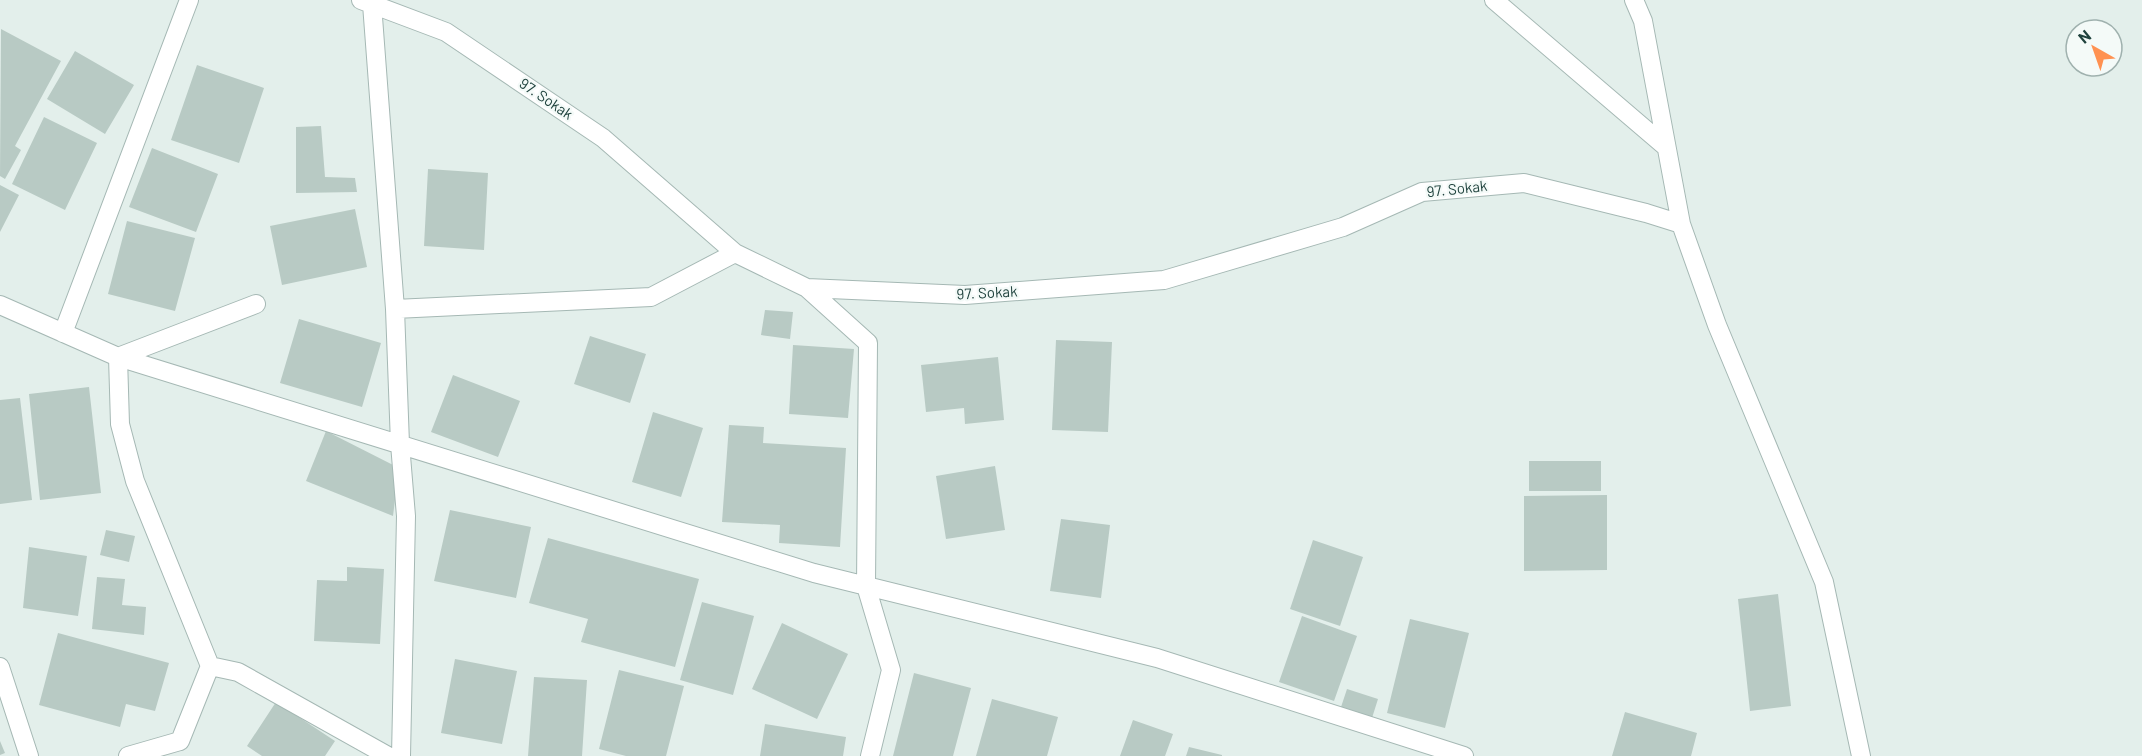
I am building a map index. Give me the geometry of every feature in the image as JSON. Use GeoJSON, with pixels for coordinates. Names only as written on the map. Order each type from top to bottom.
{"type":"FeatureCollection","features":[{"type":"Feature","properties":{"kind":"street"},"geometry":{"type":"LineString","coordinates":[[63,333],[189,0]]}},
{"type":"Feature","properties":{"kind":"street"},"geometry":{"type":"LineString","coordinates":[[1494,0],[1666,147]]}},
{"type":"Feature","properties":{"kind":"street"},"geometry":{"type":"LineString","coordinates":[[1634,0],[1643,21],[1681,224],[1717,324],[1824,582],[1861,756]]}},
{"type":"Feature","properties":{"kind":"street"},"geometry":{"type":"LineString","coordinates":[[366,2],[396,309],[400,444],[406,516],[401,756]]}},
{"type":"Feature","properties":{"kind":"street","name":"97. Sokak"},"geometry":{"type":"LineString","coordinates":[[366,2],[446,32],[603,138],[735,253],[807,288],[965,296],[1164,280],[1342,227],[1422,192],[1524,183],[1681,224]]}},
{"type":"Feature","properties":{"kind":"street"},"geometry":{"type":"LineString","coordinates":[[396,309],[651,297],[735,253]]}},
{"type":"Feature","properties":{"kind":"street"},"geometry":{"type":"LineString","coordinates":[[807,288],[868,343],[866,586],[891,670],[870,756]]}},
{"type":"Feature","properties":{"kind":"street"},"geometry":{"type":"LineString","coordinates":[[118,357],[256,303]]}},
{"type":"Feature","properties":{"kind":"street"},"geometry":{"type":"LineString","coordinates":[[0,305],[118,357],[814,573],[1157,658],[1464,756]]}},
{"type":"Feature","properties":{"kind":"street"},"geometry":{"type":"LineString","coordinates":[[118,357],[120,424],[135,481],[210,666],[185,749],[128,756]]}},
{"type":"Feature","properties":{"kind":"street"},"geometry":{"type":"LineString","coordinates":[[210,666],[238,672],[388,756]]}},
{"type":"Feature","properties":{"kind":"street"},"geometry":{"type":"LineString","coordinates":[[0,667],[29,756]]}},
{"type":"Feature","properties":{"kind":"building"},"geometry":{"type":"Polygon","coordinates":[[[1,29],[61,61],[15,146],[21,150],[5,179],[0,176],[1,29]]]}},
{"type":"Feature","properties":{"kind":"building"},"geometry":{"type":"Polygon","coordinates":[[[75,51],[134,85],[105,134],[47,99],[75,51]]]}},
{"type":"Feature","properties":{"kind":"building"},"geometry":{"type":"Polygon","coordinates":[[[197,65],[264,88],[239,163],[171,140],[197,65]]]}},
{"type":"Feature","properties":{"kind":"building"},"geometry":{"type":"Polygon","coordinates":[[[44,117],[97,143],[65,210],[12,184],[44,117]]]}},
{"type":"Feature","properties":{"kind":"building"},"geometry":{"type":"Polygon","coordinates":[[[321,126],[325,177],[355,178],[357,192],[296,193],[296,127],[321,126]]]}},
{"type":"Feature","properties":{"kind":"building"},"geometry":{"type":"Polygon","coordinates":[[[152,148],[218,174],[196,232],[129,207],[152,148]]]}},
{"type":"Feature","properties":{"kind":"building"},"geometry":{"type":"Polygon","coordinates":[[[428,169],[488,173],[484,250],[424,246],[428,169]]]}},
{"type":"Feature","properties":{"kind":"building"},"geometry":{"type":"Polygon","coordinates":[[[0,185],[19,195],[0,232],[0,185]]]}},
{"type":"Feature","properties":{"kind":"building"},"geometry":{"type":"Polygon","coordinates":[[[355,209],[367,267],[282,285],[270,226],[355,209]]]}},
{"type":"Feature","properties":{"kind":"building"},"geometry":{"type":"Polygon","coordinates":[[[127,221],[195,238],[175,311],[108,294],[127,221]]]}},
{"type":"Feature","properties":{"kind":"building"},"geometry":{"type":"Polygon","coordinates":[[[765,310],[793,312],[790,339],[761,335],[765,310]]]}},
{"type":"Feature","properties":{"kind":"building"},"geometry":{"type":"Polygon","coordinates":[[[299,319],[381,343],[362,407],[280,383],[299,319]]]}},
{"type":"Feature","properties":{"kind":"building"},"geometry":{"type":"Polygon","coordinates":[[[590,336],[646,354],[630,403],[574,384],[590,336]]]}},
{"type":"Feature","properties":{"kind":"building"},"geometry":{"type":"Polygon","coordinates":[[[1056,340],[1112,342],[1108,432],[1052,430],[1056,340]]]}},
{"type":"Feature","properties":{"kind":"building"},"geometry":{"type":"Polygon","coordinates":[[[793,345],[854,349],[848,418],[789,414],[793,345]]]}},
{"type":"Feature","properties":{"kind":"building"},"geometry":{"type":"Polygon","coordinates":[[[998,357],[1004,420],[965,424],[964,408],[926,412],[921,365],[998,357]]]}},
{"type":"Feature","properties":{"kind":"building"},"geometry":{"type":"Polygon","coordinates":[[[453,375],[520,401],[498,457],[431,432],[453,375]]]}},
{"type":"Feature","properties":{"kind":"building"},"geometry":{"type":"Polygon","coordinates":[[[89,387],[101,493],[40,500],[29,394],[89,387]]]}},
{"type":"Feature","properties":{"kind":"building"},"geometry":{"type":"Polygon","coordinates":[[[20,398],[32,500],[0,504],[0,400],[20,398]]]}},
{"type":"Feature","properties":{"kind":"building"},"geometry":{"type":"Polygon","coordinates":[[[653,412],[703,428],[681,497],[632,482],[653,412]]]}},
{"type":"Feature","properties":{"kind":"building"},"geometry":{"type":"Polygon","coordinates":[[[729,425],[764,427],[763,443],[846,448],[840,547],[779,543],[780,525],[722,522],[729,425]]]}},
{"type":"Feature","properties":{"kind":"building"},"geometry":{"type":"Polygon","coordinates":[[[326,431],[399,468],[393,516],[306,481],[326,431]]]}},
{"type":"Feature","properties":{"kind":"building"},"geometry":{"type":"Polygon","coordinates":[[[1529,461],[1601,461],[1601,491],[1529,491],[1529,461]]]}},
{"type":"Feature","properties":{"kind":"building"},"geometry":{"type":"Polygon","coordinates":[[[995,466],[1005,530],[946,539],[936,476],[995,466]]]}},
{"type":"Feature","properties":{"kind":"building"},"geometry":{"type":"Polygon","coordinates":[[[1607,495],[1607,570],[1524,571],[1524,496],[1607,495]]]}},
{"type":"Feature","properties":{"kind":"building"},"geometry":{"type":"Polygon","coordinates":[[[450,510],[531,527],[516,598],[434,581],[450,510]]]}},
{"type":"Feature","properties":{"kind":"building"},"geometry":{"type":"Polygon","coordinates":[[[1061,519],[1110,525],[1101,598],[1050,591],[1061,519]]]}},
{"type":"Feature","properties":{"kind":"building"},"geometry":{"type":"Polygon","coordinates":[[[106,530],[135,536],[129,562],[100,555],[106,530]]]}},
{"type":"Feature","properties":{"kind":"building"},"geometry":{"type":"Polygon","coordinates":[[[548,538],[699,579],[675,667],[581,642],[588,619],[529,603],[548,538]]]}},
{"type":"Feature","properties":{"kind":"building"},"geometry":{"type":"Polygon","coordinates":[[[1313,540],[1363,557],[1340,626],[1290,609],[1313,540]]]}},
{"type":"Feature","properties":{"kind":"building"},"geometry":{"type":"Polygon","coordinates":[[[29,547],[87,556],[78,616],[23,608],[29,547]]]}},
{"type":"Feature","properties":{"kind":"building"},"geometry":{"type":"Polygon","coordinates":[[[347,567],[384,569],[380,644],[314,641],[317,580],[347,581],[347,567]]]}},
{"type":"Feature","properties":{"kind":"building"},"geometry":{"type":"Polygon","coordinates":[[[97,577],[125,579],[122,605],[146,607],[144,635],[92,629],[97,577]]]}},
{"type":"Feature","properties":{"kind":"building"},"geometry":{"type":"Polygon","coordinates":[[[1778,594],[1791,706],[1750,711],[1738,599],[1778,594]]]}},
{"type":"Feature","properties":{"kind":"building"},"geometry":{"type":"Polygon","coordinates":[[[702,602],[754,616],[733,695],[680,680],[702,602]]]}},
{"type":"Feature","properties":{"kind":"building"},"geometry":{"type":"Polygon","coordinates":[[[1302,616],[1357,636],[1334,701],[1279,682],[1302,616]]]}},
{"type":"Feature","properties":{"kind":"building"},"geometry":{"type":"Polygon","coordinates":[[[1410,619],[1469,633],[1445,728],[1387,713],[1410,619]]]}},
{"type":"Feature","properties":{"kind":"building"},"geometry":{"type":"Polygon","coordinates":[[[782,623],[848,654],[817,719],[752,689],[782,623]]]}},
{"type":"Feature","properties":{"kind":"building"},"geometry":{"type":"Polygon","coordinates":[[[58,633],[169,663],[155,711],[126,704],[120,727],[39,705],[58,633]]]}},
{"type":"Feature","properties":{"kind":"building"},"geometry":{"type":"Polygon","coordinates":[[[455,659],[517,671],[502,744],[441,733],[455,659]]]}},
{"type":"Feature","properties":{"kind":"building"},"geometry":{"type":"Polygon","coordinates":[[[619,670],[684,686],[666,756],[626,756],[599,749],[619,670]]]}},
{"type":"Feature","properties":{"kind":"building"},"geometry":{"type":"Polygon","coordinates":[[[914,673],[971,688],[953,756],[893,756],[914,673]]]}},
{"type":"Feature","properties":{"kind":"building"},"geometry":{"type":"Polygon","coordinates":[[[534,677],[587,680],[582,756],[528,756],[534,677]]]}},
{"type":"Feature","properties":{"kind":"building"},"geometry":{"type":"Polygon","coordinates":[[[1347,689],[1378,699],[1372,718],[1341,707],[1347,689]]]}},
{"type":"Feature","properties":{"kind":"building"},"geometry":{"type":"Polygon","coordinates":[[[992,699],[1058,717],[1047,756],[976,756],[992,699]]]}},
{"type":"Feature","properties":{"kind":"building"},"geometry":{"type":"Polygon","coordinates":[[[276,702],[335,741],[325,756],[262,756],[247,746],[276,702]]]}},
{"type":"Feature","properties":{"kind":"building"},"geometry":{"type":"Polygon","coordinates":[[[1625,712],[1697,733],[1691,756],[1612,756],[1625,712]]]}},
{"type":"Feature","properties":{"kind":"building"},"geometry":{"type":"Polygon","coordinates":[[[1133,720],[1173,734],[1165,756],[1120,756],[1133,720]]]}},
{"type":"Feature","properties":{"kind":"building"},"geometry":{"type":"Polygon","coordinates":[[[765,724],[846,737],[843,756],[760,756],[765,724]]]}},
{"type":"Feature","properties":{"kind":"building"},"geometry":{"type":"Polygon","coordinates":[[[0,741],[5,753],[0,755],[0,741]]]}},
{"type":"Feature","properties":{"kind":"building"},"geometry":{"type":"Polygon","coordinates":[[[1189,747],[1222,755],[1222,756],[1186,756],[1189,747]]]}}]}
